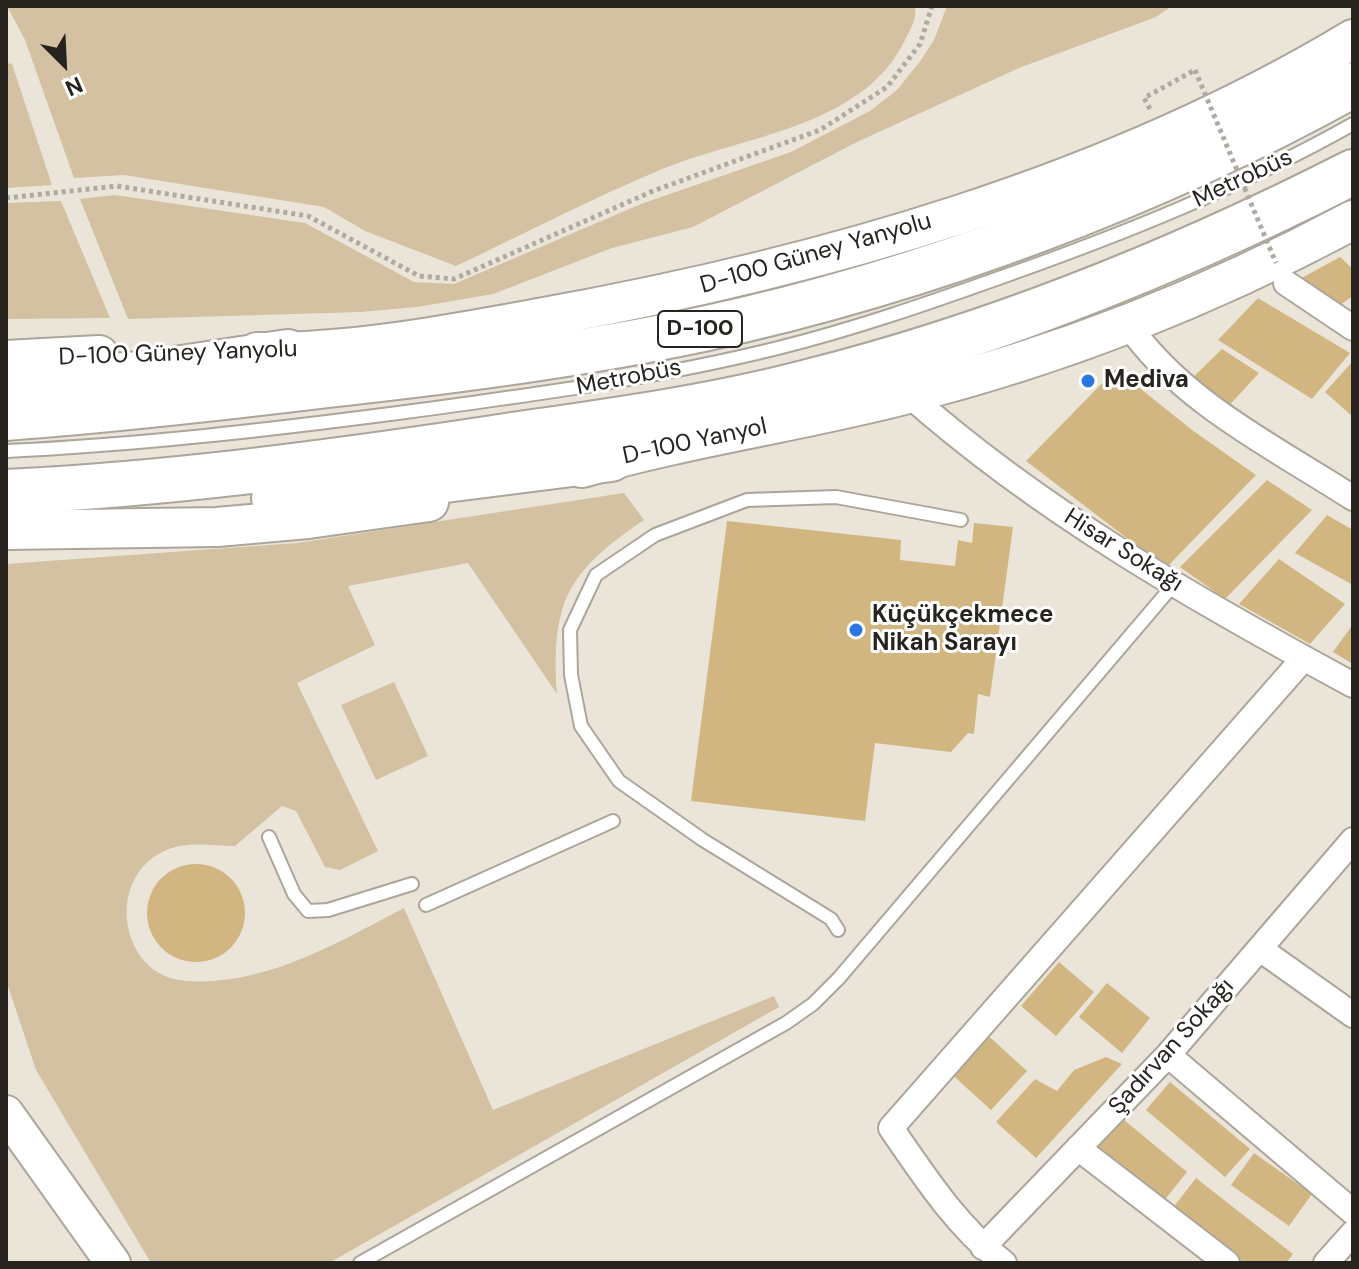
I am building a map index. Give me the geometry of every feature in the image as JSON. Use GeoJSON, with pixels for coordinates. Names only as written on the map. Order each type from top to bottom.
{"type":"FeatureCollection","features":[{"type":"Feature","properties":{"kind":"highway","name":"D-100"},"geometry":{"type":"LineString","coordinates":[[6,418],[457,370],[593,350],[776,311],[952,258],[1128,193],[1283,123],[1353,85]]}},
{"type":"Feature","properties":{"kind":"highway"},"geometry":{"type":"LineString","coordinates":[[6,492],[83,508],[357,460],[592,425],[805,383],[964,337],[1110,285],[1199,247],[1353,172]]}},
{"type":"Feature","properties":{"kind":"highway"},"geometry":{"type":"LineString","coordinates":[[6,383],[142,374],[288,352]]}},
{"type":"Feature","properties":{"kind":"highway"},"geometry":{"type":"LineString","coordinates":[[83,508],[151,496],[277,498],[611,459]]}},
{"type":"Feature","properties":{"kind":"main road","name":"D-100 Güney Yanyolu"},"geometry":{"type":"LineString","coordinates":[[6,360],[163,352],[288,352],[378,344],[598,308],[721,283],[832,253],[1050,182],[1178,128],[1353,39]]}},
{"type":"Feature","properties":{"kind":"main road","name":"D-100 Yanyol"},"geometry":{"type":"LineString","coordinates":[[611,459],[908,394],[1062,348],[1212,289],[1353,220]]}},
{"type":"Feature","properties":{"kind":"main road"},"geometry":{"type":"LineString","coordinates":[[6,530],[83,508]]}},
{"type":"Feature","properties":{"kind":"main road"},"geometry":{"type":"LineString","coordinates":[[6,543],[83,508]]}},
{"type":"Feature","properties":{"kind":"main road"},"geometry":{"type":"LineString","coordinates":[[6,1113],[113,1263]]}},
{"type":"Feature","properties":{"kind":"street"},"geometry":{"type":"LineString","coordinates":[[1281,273],[1353,328]]}},
{"type":"Feature","properties":{"kind":"street"},"geometry":{"type":"LineString","coordinates":[[1127,323],[1147,353],[1177,381],[1218,412],[1353,498]]}},
{"type":"Feature","properties":{"kind":"street","name":"Hisar Sokağı"},"geometry":{"type":"LineString","coordinates":[[908,394],[959,439],[1050,506],[1175,583],[1353,685]]}},
{"type":"Feature","properties":{"kind":"street"},"geometry":{"type":"LineString","coordinates":[[1004,1263],[983,1247],[928,1182],[891,1128],[1304,658]]}},
{"type":"Feature","properties":{"kind":"street","name":"Şadırvan Sokağı"},"geometry":{"type":"LineString","coordinates":[[983,1247],[1168,1055],[1353,840]]}},
{"type":"Feature","properties":{"kind":"street"},"geometry":{"type":"LineString","coordinates":[[1260,949],[1353,1015]]}},
{"type":"Feature","properties":{"kind":"street"},"geometry":{"type":"LineString","coordinates":[[1168,1055],[1353,1212]]}},
{"type":"Feature","properties":{"kind":"street"},"geometry":{"type":"LineString","coordinates":[[1078,1148],[1227,1263]]}},
{"type":"Feature","properties":{"kind":"street"},"geometry":{"type":"LineString","coordinates":[[1326,1263],[1353,1233]]}},
{"type":"Feature","properties":{"kind":"lane","name":"Metrobüs"},"geometry":{"type":"LineString","coordinates":[[6,451],[281,428],[430,409],[584,387],[775,348],[871,323],[1113,238],[1295,156],[1353,124]]}},
{"type":"Feature","properties":{"kind":"lane"},"geometry":{"type":"LineString","coordinates":[[838,930],[831,919],[726,855],[619,781],[581,726],[571,675],[570,630],[596,575],[655,535],[747,500],[836,497],[961,520]]}},
{"type":"Feature","properties":{"kind":"lane"},"geometry":{"type":"LineString","coordinates":[[360,1263],[759,1038],[813,1004],[839,978],[1175,583]]}},
{"type":"Feature","properties":{"kind":"lane"},"geometry":{"type":"LineString","coordinates":[[426,905],[613,821]]}},
{"type":"Feature","properties":{"kind":"lane"},"geometry":{"type":"LineString","coordinates":[[269,837],[294,894],[308,911],[328,910],[412,884]]}},
{"type":"Feature","properties":{"kind":"path"},"geometry":{"type":"LineString","coordinates":[[6,198],[117,186],[308,216],[419,276],[454,279],[625,202],[820,130],[887,87],[920,44],[932,6]]}},
{"type":"Feature","properties":{"kind":"path"},"geometry":{"type":"LineString","coordinates":[[1144,98],[1195,70],[1281,273]]}},
{"type":"Feature","properties":{"kind":"shaded area"},"geometry":{"type":"Polygon","coordinates":[[[7,6],[915,6],[915,11],[905,40],[886,69],[860,93],[830,111],[797,125],[660,170],[456,266],[365,231],[324,207],[124,175],[74,178],[25,40],[7,6]]]}},
{"type":"Feature","properties":{"kind":"shaded area"},"geometry":{"type":"Polygon","coordinates":[[[947,6],[1172,6],[1156,17],[1019,68],[857,142],[693,227],[612,248],[493,294],[417,307],[360,312],[128,319],[80,199],[115,195],[305,223],[414,282],[454,284],[641,204],[791,152],[870,111],[897,90],[921,60],[934,40],[947,6]]]}},
{"type":"Feature","properties":{"kind":"shaded area"},"geometry":{"type":"Polygon","coordinates":[[[6,63],[12,64],[52,185],[6,188],[6,63]]]}},
{"type":"Feature","properties":{"kind":"shaded area"},"geometry":{"type":"Polygon","coordinates":[[[61,201],[110,318],[6,319],[6,203],[61,201]]]}},
{"type":"Feature","properties":{"kind":"shaded area"},"geometry":{"type":"Polygon","coordinates":[[[624,493],[644,520],[597,556],[569,592],[557,635],[557,694],[468,563],[348,586],[375,645],[297,683],[378,851],[340,870],[325,867],[296,811],[282,806],[235,846],[177,847],[148,861],[135,879],[128,900],[127,922],[133,944],[146,962],[163,975],[187,981],[216,981],[244,977],[300,960],[404,908],[493,1110],[774,996],[779,1007],[329,1263],[151,1263],[36,1070],[6,980],[6,564],[297,543],[624,493]]]}},
{"type":"Feature","properties":{"kind":"shaded area"},"geometry":{"type":"Polygon","coordinates":[[[394,682],[428,756],[376,780],[341,705],[394,682]]]}},
{"type":"Feature","properties":{"kind":"building"},"geometry":{"type":"Polygon","coordinates":[[[1340,257],[1353,269],[1353,296],[1334,309],[1298,280],[1340,257]]]}},
{"type":"Feature","properties":{"kind":"building"},"geometry":{"type":"Polygon","coordinates":[[[1258,298],[1350,353],[1312,399],[1218,340],[1258,298]]]}},
{"type":"Feature","properties":{"kind":"building"},"geometry":{"type":"Polygon","coordinates":[[[1222,349],[1259,373],[1225,410],[1186,384],[1222,349]]]}},
{"type":"Feature","properties":{"kind":"building"},"geometry":{"type":"Polygon","coordinates":[[[1353,361],[1353,417],[1325,392],[1353,361]]]}},
{"type":"Feature","properties":{"kind":"building"},"geometry":{"type":"Polygon","coordinates":[[[1116,369],[1192,430],[1256,475],[1166,568],[1026,461],[1116,369]]]}},
{"type":"Feature","properties":{"kind":"building"},"geometry":{"type":"Polygon","coordinates":[[[1267,480],[1312,510],[1225,599],[1180,567],[1267,480]]]}},
{"type":"Feature","properties":{"kind":"building"},"geometry":{"type":"Polygon","coordinates":[[[1327,515],[1353,530],[1353,585],[1295,553],[1327,515]]]}},
{"type":"Feature","properties":{"kind":"building","name":"Küçükçekmece Nikah Sarayı"},"geometry":{"type":"Polygon","coordinates":[[[727,521],[901,540],[900,560],[955,566],[958,540],[972,543],[974,523],[1013,527],[990,697],[978,694],[974,734],[968,733],[951,752],[875,743],[865,821],[691,801],[727,521]]]}},
{"type":"Feature","properties":{"kind":"building"},"geometry":{"type":"Polygon","coordinates":[[[1279,559],[1345,604],[1310,644],[1239,604],[1279,559]]]}},
{"type":"Feature","properties":{"kind":"building"},"geometry":{"type":"Polygon","coordinates":[[[1353,624],[1353,664],[1333,652],[1353,624]]]}},
{"type":"Feature","properties":{"kind":"building"},"geometry":{"type":"Polygon","coordinates":[[[196,864],[223,872],[237,886],[245,913],[237,940],[223,954],[196,962],[169,954],[155,940],[147,913],[155,886],[169,872],[196,864]]]}},
{"type":"Feature","properties":{"kind":"building"},"geometry":{"type":"Polygon","coordinates":[[[1059,962],[1094,992],[1056,1036],[1021,1006],[1059,962]]]}},
{"type":"Feature","properties":{"kind":"building"},"geometry":{"type":"Polygon","coordinates":[[[1107,983],[1150,1018],[1122,1053],[1079,1017],[1107,983]]]}},
{"type":"Feature","properties":{"kind":"building"},"geometry":{"type":"Polygon","coordinates":[[[983,1031],[1027,1071],[991,1110],[947,1070],[983,1031]]]}},
{"type":"Feature","properties":{"kind":"building"},"geometry":{"type":"Polygon","coordinates":[[[1106,1057],[1122,1064],[1036,1158],[996,1122],[1035,1079],[1057,1091],[1074,1070],[1106,1057]]]}},
{"type":"Feature","properties":{"kind":"building"},"geometry":{"type":"Polygon","coordinates":[[[1170,1082],[1250,1149],[1225,1177],[1146,1110],[1170,1082]]]}},
{"type":"Feature","properties":{"kind":"building"},"geometry":{"type":"Polygon","coordinates":[[[1118,1115],[1187,1172],[1163,1202],[1094,1145],[1118,1115]]]}},
{"type":"Feature","properties":{"kind":"building"},"geometry":{"type":"Polygon","coordinates":[[[1254,1153],[1312,1194],[1289,1226],[1231,1185],[1254,1153]]]}},
{"type":"Feature","properties":{"kind":"building"},"geometry":{"type":"Polygon","coordinates":[[[1196,1178],[1293,1254],[1286,1263],[1240,1263],[1172,1209],[1196,1178]]]}},
{"type":"Feature","properties":{"kind":"place","name":"Mediva"},"geometry":{"type":"Point","coordinates":[1088,381]}},
{"type":"Feature","properties":{"kind":"place","name":"Küçükçekmece Nikah Sarayı"},"geometry":{"type":"Point","coordinates":[856,630]}}]}
